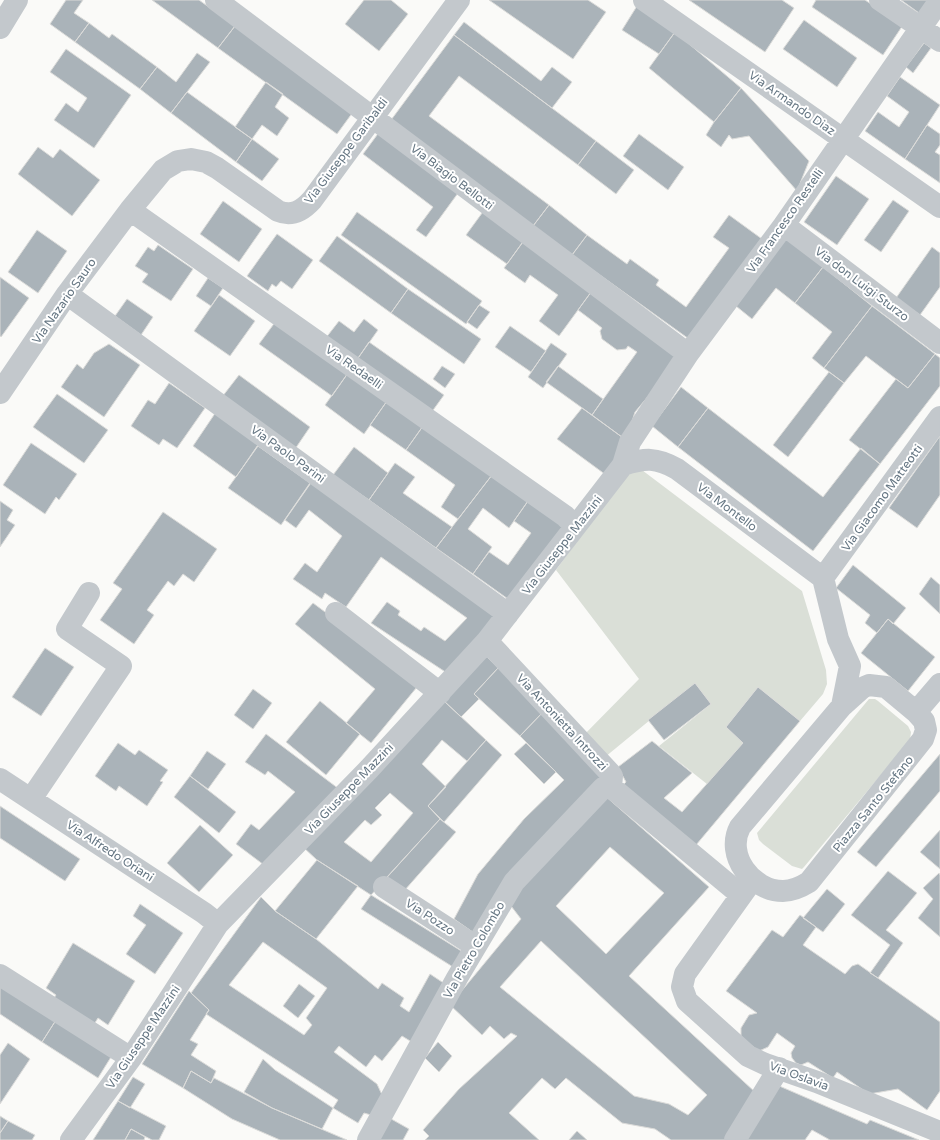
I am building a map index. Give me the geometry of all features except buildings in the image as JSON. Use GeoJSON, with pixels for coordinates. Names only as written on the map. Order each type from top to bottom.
{"type":"FeatureCollection","features":[{"type":"Feature","properties":{"kind":"street"},"geometry":{"type":"LineString","coordinates":[[0,28],[17,0]]}},
{"type":"Feature","properties":{"kind":"street","name":"Via Biagio Bellotti"},"geometry":{"type":"LineString","coordinates":[[216,0],[688,354]]}},
{"type":"Feature","properties":{"kind":"street","name":"Via Giuseppe Garibaldi"},"geometry":{"type":"LineString","coordinates":[[130,210],[163,170],[178,161],[191,159],[199,159],[217,168],[286,215],[293,214],[306,207],[459,0]]}},
{"type":"Feature","properties":{"kind":"street","name":"Via Armando Diaz"},"geometry":{"type":"LineString","coordinates":[[644,0],[940,207]]}},
{"type":"Feature","properties":{"kind":"street"},"geometry":{"type":"LineString","coordinates":[[880,0],[940,41]]}},
{"type":"Feature","properties":{"kind":"street","name":"Via Francesco Restelli"},"geometry":{"type":"LineString","coordinates":[[630,442],[688,354],[784,226],[940,0]]}},
{"type":"Feature","properties":{"kind":"street","name":"Via Nazario Sauro"},"geometry":{"type":"LineString","coordinates":[[0,393],[67,294],[130,210]]}},
{"type":"Feature","properties":{"kind":"street","name":"Via Redaelli"},"geometry":{"type":"LineString","coordinates":[[130,210],[565,516],[575,526]]}},
{"type":"Feature","properties":{"kind":"street","name":"Via don Luigi Sturzo"},"geometry":{"type":"LineString","coordinates":[[784,226],[940,343]]}},
{"type":"Feature","properties":{"kind":"street","name":"Via Paolo Parini"},"geometry":{"type":"LineString","coordinates":[[67,294],[508,614]]}},
{"type":"Feature","properties":{"kind":"street","name":"Via Giacomo Matteotti"},"geometry":{"type":"LineString","coordinates":[[823,578],[940,417]]}},
{"type":"Feature","properties":{"kind":"street","name":"Via Giuseppe Mazzini"},"geometry":{"type":"LineString","coordinates":[[71,1140],[131,1058],[218,924],[369,769],[487,641],[623,465],[630,442]]}},
{"type":"Feature","properties":{"kind":"street","name":"Via Montello"},"geometry":{"type":"LineString","coordinates":[[623,465],[648,459],[667,463],[823,578]]}},
{"type":"Feature","properties":{"kind":"street"},"geometry":{"type":"LineString","coordinates":[[823,578],[838,639],[850,666],[875,685],[886,687],[927,720],[940,684]]}},
{"type":"Feature","properties":{"kind":"street"},"geometry":{"type":"LineString","coordinates":[[31,799],[120,666],[67,629],[89,593]]}},
{"type":"Feature","properties":{"kind":"street"},"geometry":{"type":"LineString","coordinates":[[336,613],[440,693]]}},
{"type":"Feature","properties":{"kind":"street","name":"Via Antonietta Introzzi"},"geometry":{"type":"LineString","coordinates":[[487,641],[610,773],[612,776],[611,787],[747,887]]}},
{"type":"Feature","properties":{"kind":"street","name":"Piazza Santo Stefano"},"geometry":{"type":"LineString","coordinates":[[842,706],[850,666]]}},
{"type":"Feature","properties":{"kind":"street","name":"Piazza Santo Stefano"},"geometry":{"type":"LineString","coordinates":[[875,685],[862,688],[842,706],[744,820],[738,831],[736,852],[744,869],[747,887],[768,888],[782,891],[800,887],[809,882],[918,747],[926,730],[927,720]]}},
{"type":"Feature","properties":{"kind":"street","name":"Via Alfredo Oriani"},"geometry":{"type":"LineString","coordinates":[[0,779],[204,913],[218,924]]}},
{"type":"Feature","properties":{"kind":"street","name":"Via Pietro Colombo"},"geometry":{"type":"LineString","coordinates":[[368,1140],[475,946],[514,882],[603,788],[611,787]]}},
{"type":"Feature","properties":{"kind":"street","name":"Via Pozzo"},"geometry":{"type":"LineString","coordinates":[[384,887],[475,946]]}},
{"type":"Feature","properties":{"kind":"street","name":"Via Oslavia"},"geometry":{"type":"LineString","coordinates":[[747,887],[683,978],[682,987],[687,1001],[734,1044],[757,1061],[779,1068],[940,1132]]}},
{"type":"Feature","properties":{"kind":"street"},"geometry":{"type":"LineString","coordinates":[[0,975],[131,1058]]}},
{"type":"Feature","properties":{"kind":"street"},"geometry":{"type":"LineString","coordinates":[[735,1140],[779,1068]]}},
{"type":"Feature","properties":{"kind":"shaded area"},"geometry":{"type":"Polygon","coordinates":[[[634,464],[802,591],[826,670],[827,684],[823,694],[800,721],[758,687],[726,727],[743,743],[707,784],[659,746],[711,704],[695,683],[599,762],[579,740],[639,679],[556,570],[634,464]]]}},
{"type":"Feature","properties":{"kind":"shaded area"},"geometry":{"type":"Polygon","coordinates":[[[869,699],[875,699],[878,701],[908,726],[911,732],[910,740],[804,867],[802,869],[792,866],[763,844],[759,840],[757,833],[869,699]]]}}]}
